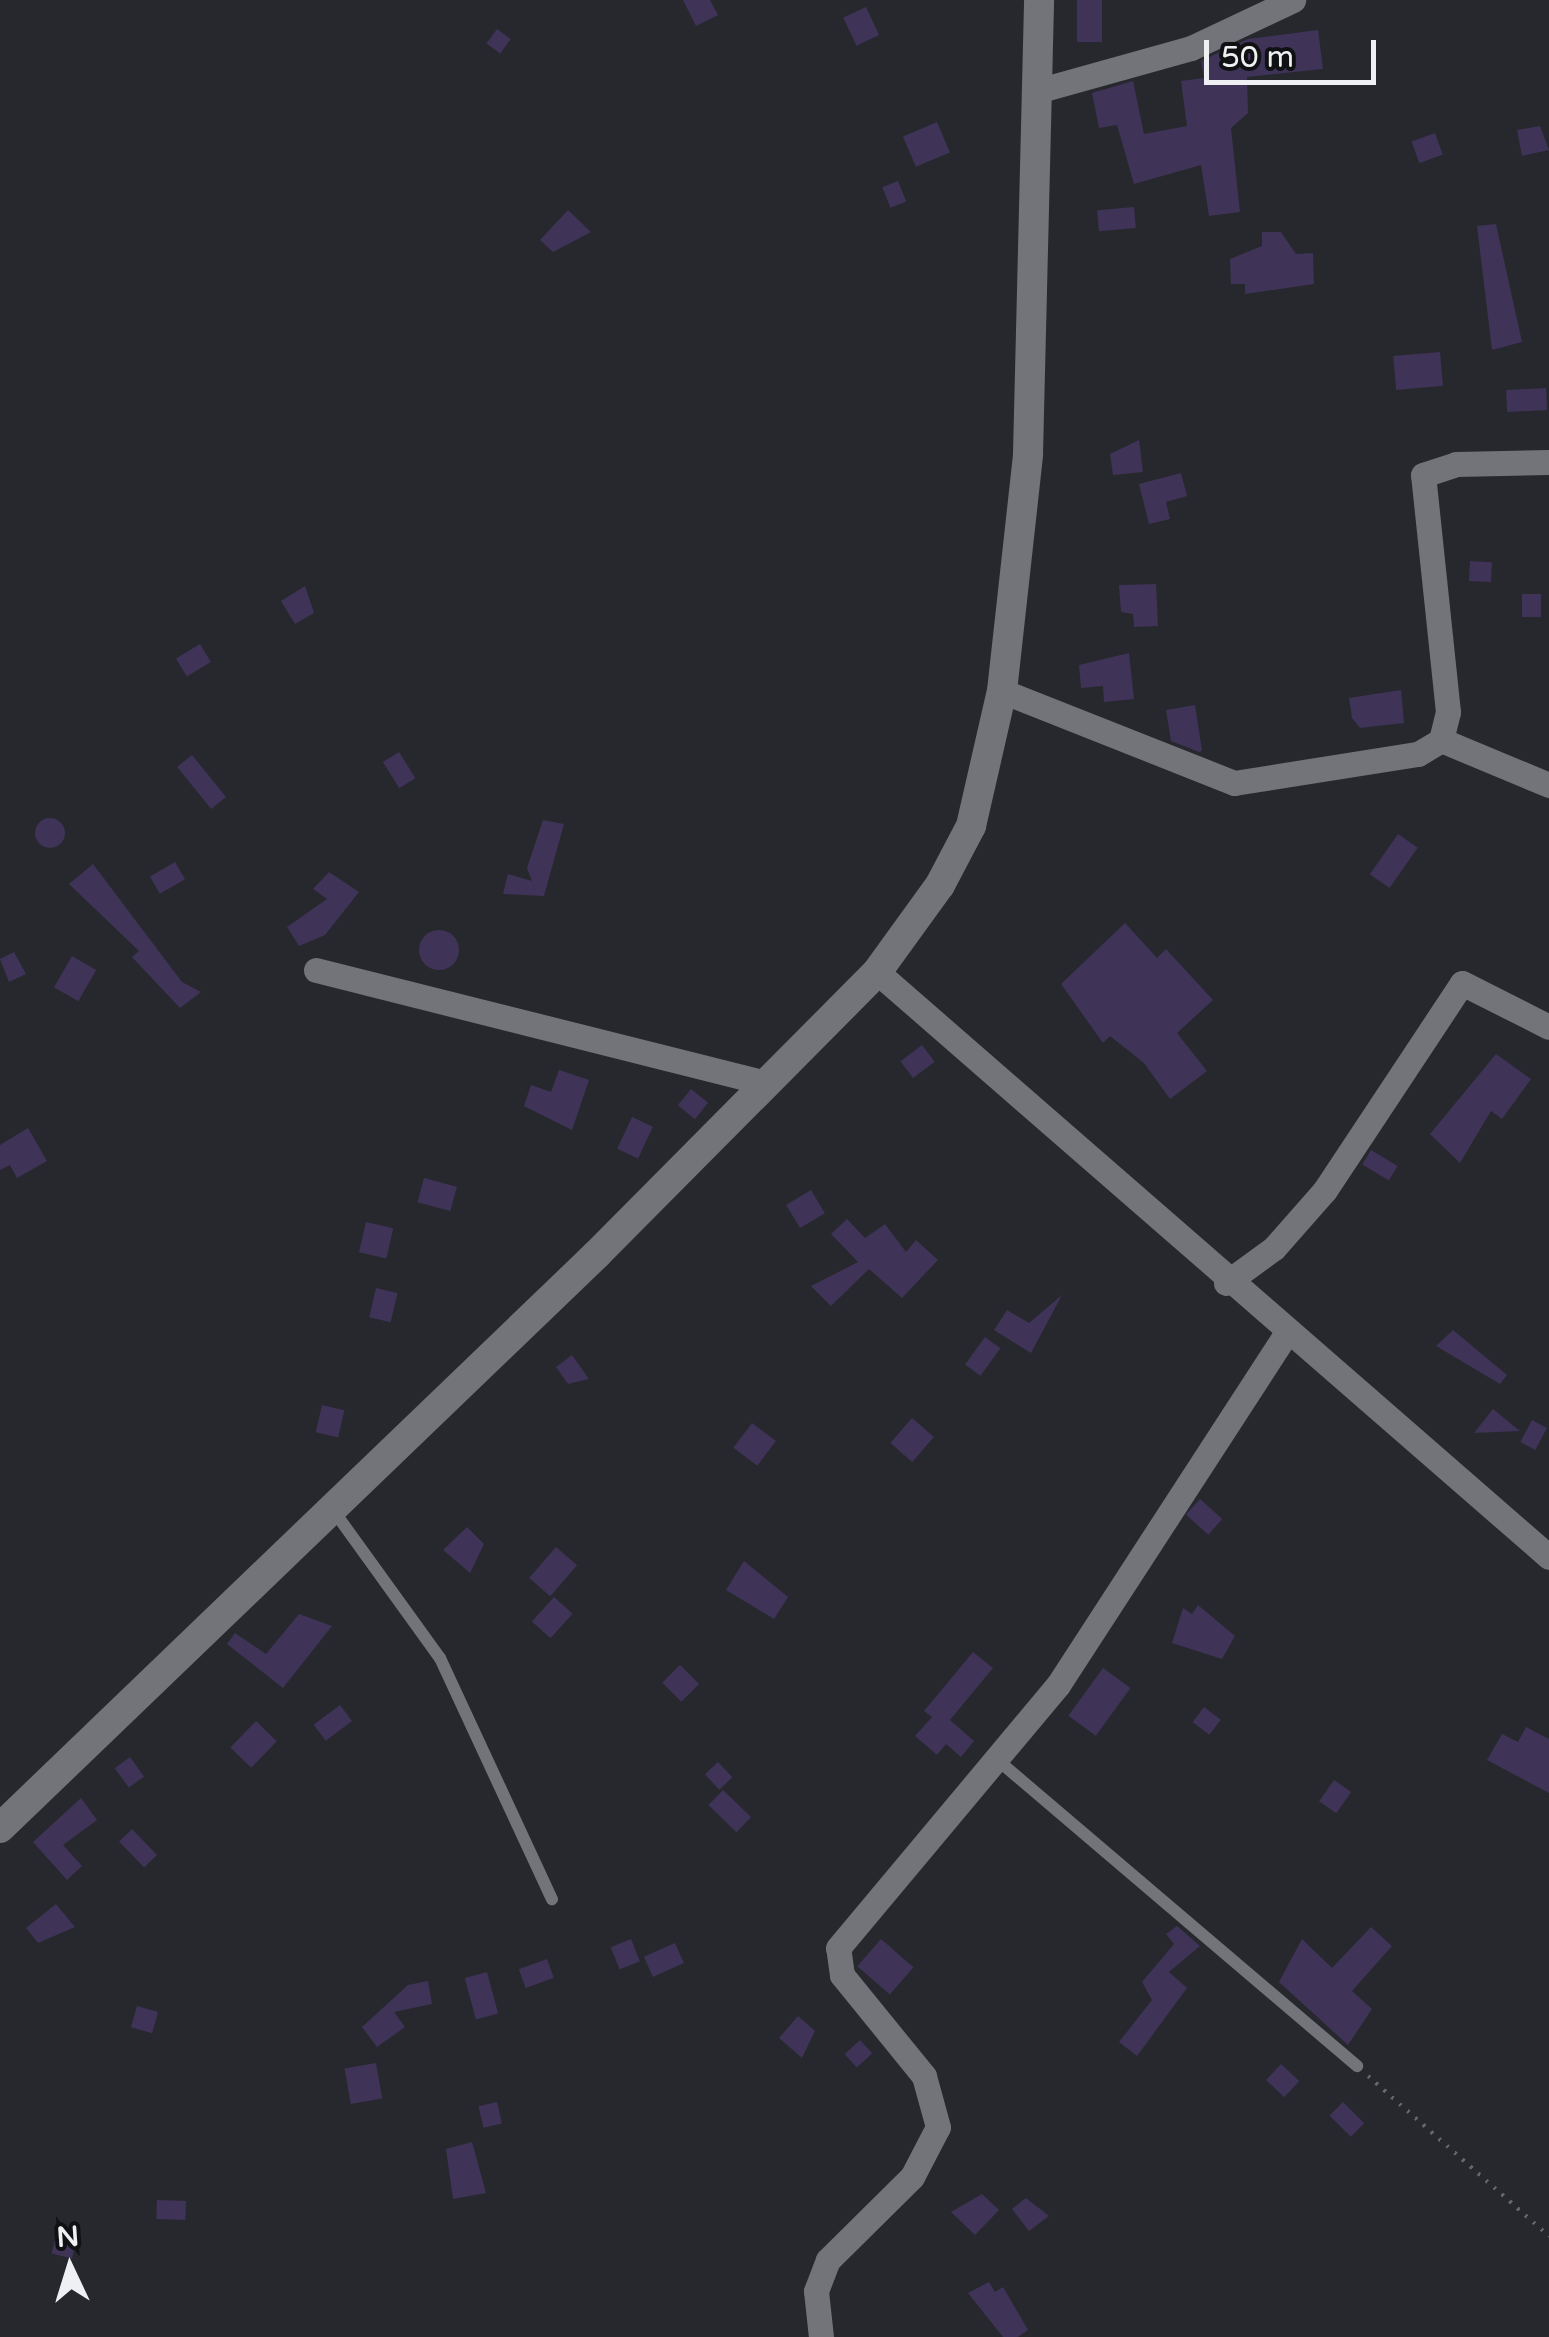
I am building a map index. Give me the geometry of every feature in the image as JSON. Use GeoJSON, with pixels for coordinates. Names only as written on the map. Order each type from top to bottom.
{"type":"FeatureCollection","features":[{"type":"Feature","properties":{"kind":"street"},"geometry":{"type":"LineString","coordinates":[[0,1828],[336,1514],[877,972],[971,826],[1002,691],[1028,454],[1038,0]]}},
{"type":"Feature","properties":{"kind":"street"},"geometry":{"type":"LineString","coordinates":[[1037,92],[1190,48],[1294,0]]}},
{"type":"Feature","properties":{"kind":"street"},"geometry":{"type":"LineString","coordinates":[[1441,740],[1448,712],[1424,475],[1456,464],[1549,462]]}},
{"type":"Feature","properties":{"kind":"street"},"geometry":{"type":"LineString","coordinates":[[1002,691],[1234,782],[1380,766],[1441,740],[1549,785]]}},
{"type":"Feature","properties":{"kind":"street"},"geometry":{"type":"LineString","coordinates":[[316,970],[766,1082]]}},
{"type":"Feature","properties":{"kind":"street"},"geometry":{"type":"LineString","coordinates":[[877,972],[1285,1335],[1549,1557]]}},
{"type":"Feature","properties":{"kind":"street"},"geometry":{"type":"LineString","coordinates":[[1226,1283],[1274,1248],[1326,1190],[1462,983],[1549,1027]]}},
{"type":"Feature","properties":{"kind":"street"},"geometry":{"type":"LineString","coordinates":[[821,2337],[816,2291],[828,2260],[912,2177],[938,2127],[924,2076],[842,1975],[838,1948],[1058,1685],[1285,1335]]}},
{"type":"Feature","properties":{"kind":"lane"},"geometry":{"type":"LineString","coordinates":[[336,1514],[440,1658],[552,1899]]}},
{"type":"Feature","properties":{"kind":"lane"},"geometry":{"type":"LineString","coordinates":[[994,1758],[1356,2066]]}},
{"type":"Feature","properties":{"kind":"path"},"geometry":{"type":"LineString","coordinates":[[1356,2066],[1549,2236]]}},
{"type":"Feature","properties":{"kind":"building"},"geometry":{"type":"Polygon","coordinates":[[[683,0],[710,0],[718,15],[696,26],[683,0]]]}},
{"type":"Feature","properties":{"kind":"building"},"geometry":{"type":"Polygon","coordinates":[[[1077,0],[1102,0],[1102,42],[1077,42],[1077,0]]]}},
{"type":"Feature","properties":{"kind":"building"},"geometry":{"type":"Polygon","coordinates":[[[866,7],[879,35],[856,46],[843,18],[866,7]]]}},
{"type":"Feature","properties":{"kind":"building"},"geometry":{"type":"Polygon","coordinates":[[[497,29],[511,39],[500,54],[486,44],[497,29]]]}},
{"type":"Feature","properties":{"kind":"building"},"geometry":{"type":"Polygon","coordinates":[[[1318,30],[1323,69],[1247,77],[1248,113],[1231,128],[1240,212],[1209,216],[1201,165],[1134,184],[1117,125],[1099,128],[1092,93],[1133,81],[1144,134],[1187,126],[1181,81],[1204,78],[1201,61],[1248,39],[1318,30]]]}},
{"type":"Feature","properties":{"kind":"building"},"geometry":{"type":"Polygon","coordinates":[[[937,122],[950,152],[916,167],[903,136],[937,122]]]}},
{"type":"Feature","properties":{"kind":"building"},"geometry":{"type":"Polygon","coordinates":[[[1540,126],[1549,150],[1522,156],[1517,130],[1540,126]]]}},
{"type":"Feature","properties":{"kind":"building"},"geometry":{"type":"Polygon","coordinates":[[[1435,133],[1443,155],[1419,163],[1412,142],[1435,133]]]}},
{"type":"Feature","properties":{"kind":"building"},"geometry":{"type":"Polygon","coordinates":[[[898,181],[906,201],[890,208],[882,187],[898,181]]]}},
{"type":"Feature","properties":{"kind":"building"},"geometry":{"type":"Polygon","coordinates":[[[1134,207],[1136,228],[1099,231],[1097,210],[1134,207]]]}},
{"type":"Feature","properties":{"kind":"building"},"geometry":{"type":"Polygon","coordinates":[[[568,210],[591,232],[553,252],[540,240],[568,210]]]}},
{"type":"Feature","properties":{"kind":"building"},"geometry":{"type":"Polygon","coordinates":[[[1496,224],[1522,342],[1492,350],[1477,226],[1496,224]]]}},
{"type":"Feature","properties":{"kind":"building"},"geometry":{"type":"Polygon","coordinates":[[[1262,232],[1281,232],[1296,254],[1313,253],[1314,284],[1245,294],[1245,284],[1231,284],[1230,259],[1262,246],[1262,232]]]}},
{"type":"Feature","properties":{"kind":"building"},"geometry":{"type":"Polygon","coordinates":[[[1440,352],[1443,386],[1396,390],[1393,356],[1440,352]]]}},
{"type":"Feature","properties":{"kind":"building"},"geometry":{"type":"Polygon","coordinates":[[[1546,388],[1547,410],[1507,412],[1506,390],[1546,388]]]}},
{"type":"Feature","properties":{"kind":"building"},"geometry":{"type":"Polygon","coordinates":[[[1139,440],[1143,472],[1113,475],[1110,454],[1139,440]]]}},
{"type":"Feature","properties":{"kind":"building"},"geometry":{"type":"Polygon","coordinates":[[[1181,473],[1187,496],[1166,502],[1170,519],[1149,524],[1139,484],[1181,473]]]}},
{"type":"Feature","properties":{"kind":"building"},"geometry":{"type":"Polygon","coordinates":[[[1470,561],[1492,562],[1491,582],[1469,581],[1470,561]]]}},
{"type":"Feature","properties":{"kind":"building"},"geometry":{"type":"Polygon","coordinates":[[[1156,584],[1158,626],[1134,627],[1133,614],[1121,612],[1119,585],[1156,584]]]}},
{"type":"Feature","properties":{"kind":"building"},"geometry":{"type":"Polygon","coordinates":[[[305,586],[314,613],[295,624],[281,601],[305,586]]]}},
{"type":"Feature","properties":{"kind":"building"},"geometry":{"type":"Polygon","coordinates":[[[1522,594],[1541,594],[1541,617],[1522,617],[1522,594]]]}},
{"type":"Feature","properties":{"kind":"building"},"geometry":{"type":"Polygon","coordinates":[[[200,644],[211,662],[187,676],[176,658],[200,644]]]}},
{"type":"Feature","properties":{"kind":"building"},"geometry":{"type":"Polygon","coordinates":[[[1129,653],[1134,699],[1104,702],[1103,686],[1081,688],[1079,665],[1129,653]]]}},
{"type":"Feature","properties":{"kind":"building"},"geometry":{"type":"Polygon","coordinates":[[[1401,690],[1404,723],[1360,728],[1352,718],[1349,698],[1401,690]]]}},
{"type":"Feature","properties":{"kind":"building"},"geometry":{"type":"Polygon","coordinates":[[[1195,705],[1202,751],[1199,752],[1171,741],[1166,710],[1195,705]]]}},
{"type":"Feature","properties":{"kind":"building"},"geometry":{"type":"Polygon","coordinates":[[[399,752],[415,778],[399,788],[383,762],[399,752]]]}},
{"type":"Feature","properties":{"kind":"building"},"geometry":{"type":"Polygon","coordinates":[[[192,755],[226,797],[211,809],[177,767],[192,755]]]}},
{"type":"Feature","properties":{"kind":"building"},"geometry":{"type":"Polygon","coordinates":[[[50,818],[64,827],[65,833],[56,847],[50,848],[36,839],[35,833],[44,819],[50,818]]]}},
{"type":"Feature","properties":{"kind":"building"},"geometry":{"type":"Polygon","coordinates":[[[543,820],[564,824],[544,896],[503,894],[508,874],[532,881],[527,868],[543,820]]]}},
{"type":"Feature","properties":{"kind":"building"},"geometry":{"type":"Polygon","coordinates":[[[1398,834],[1418,848],[1390,888],[1370,874],[1398,834]]]}},
{"type":"Feature","properties":{"kind":"building"},"geometry":{"type":"Polygon","coordinates":[[[175,862],[185,879],[160,894],[150,876],[175,862]]]}},
{"type":"Feature","properties":{"kind":"building"},"geometry":{"type":"Polygon","coordinates":[[[93,864],[182,982],[201,992],[180,1008],[132,957],[139,951],[69,884],[93,864]]]}},
{"type":"Feature","properties":{"kind":"building"},"geometry":{"type":"Polygon","coordinates":[[[329,872],[359,892],[325,935],[299,946],[287,927],[327,899],[313,889],[329,872]]]}},
{"type":"Feature","properties":{"kind":"building"},"geometry":{"type":"Polygon","coordinates":[[[1125,923],[1157,958],[1166,949],[1213,1000],[1177,1033],[1207,1071],[1170,1099],[1144,1063],[1110,1036],[1103,1043],[1061,984],[1125,923]]]}},
{"type":"Feature","properties":{"kind":"building"},"geometry":{"type":"Polygon","coordinates":[[[439,930],[453,936],[459,950],[453,964],[439,970],[425,964],[419,950],[425,936],[439,930]]]}},
{"type":"Feature","properties":{"kind":"building"},"geometry":{"type":"Polygon","coordinates":[[[14,952],[26,974],[9,982],[0,959],[14,952]]]}},
{"type":"Feature","properties":{"kind":"building"},"geometry":{"type":"Polygon","coordinates":[[[72,956],[96,970],[78,1001],[54,987],[72,956]]]}},
{"type":"Feature","properties":{"kind":"building"},"geometry":{"type":"Polygon","coordinates":[[[922,1045],[935,1062],[913,1078],[900,1061],[922,1045]]]}},
{"type":"Feature","properties":{"kind":"building"},"geometry":{"type":"Polygon","coordinates":[[[1496,1054],[1531,1079],[1502,1119],[1491,1111],[1460,1163],[1430,1134],[1496,1054]]]}},
{"type":"Feature","properties":{"kind":"building"},"geometry":{"type":"Polygon","coordinates":[[[559,1070],[589,1080],[572,1130],[524,1106],[531,1085],[551,1092],[559,1070]]]}},
{"type":"Feature","properties":{"kind":"building"},"geometry":{"type":"Polygon","coordinates":[[[691,1089],[708,1103],[695,1119],[678,1105],[691,1089]]]}},
{"type":"Feature","properties":{"kind":"building"},"geometry":{"type":"Polygon","coordinates":[[[632,1117],[653,1127],[638,1158],[617,1149],[632,1117]]]}},
{"type":"Feature","properties":{"kind":"building"},"geometry":{"type":"Polygon","coordinates":[[[28,1128],[47,1161],[17,1178],[10,1165],[0,1170],[0,1145],[28,1128]]]}},
{"type":"Feature","properties":{"kind":"building"},"geometry":{"type":"Polygon","coordinates":[[[1371,1150],[1398,1166],[1389,1181],[1362,1165],[1371,1150]]]}},
{"type":"Feature","properties":{"kind":"building"},"geometry":{"type":"Polygon","coordinates":[[[424,1178],[457,1187],[450,1211],[418,1202],[424,1178]]]}},
{"type":"Feature","properties":{"kind":"building"},"geometry":{"type":"Polygon","coordinates":[[[811,1190],[825,1213],[800,1228],[786,1205],[811,1190]]]}},
{"type":"Feature","properties":{"kind":"building"},"geometry":{"type":"Polygon","coordinates":[[[847,1219],[865,1238],[885,1224],[906,1252],[916,1240],[938,1260],[902,1298],[869,1269],[831,1306],[811,1286],[858,1262],[831,1234],[847,1219]]]}},
{"type":"Feature","properties":{"kind":"building"},"geometry":{"type":"Polygon","coordinates":[[[366,1222],[393,1228],[386,1259],[359,1252],[366,1222]]]}},
{"type":"Feature","properties":{"kind":"building"},"geometry":{"type":"Polygon","coordinates":[[[376,1288],[397,1293],[391,1322],[369,1317],[376,1288]]]}},
{"type":"Feature","properties":{"kind":"building"},"geometry":{"type":"Polygon","coordinates":[[[1062,1295],[1031,1353],[994,1330],[1007,1310],[1029,1323],[1062,1295]]]}},
{"type":"Feature","properties":{"kind":"building"},"geometry":{"type":"Polygon","coordinates":[[[1453,1330],[1507,1375],[1500,1384],[1436,1346],[1453,1330]]]}},
{"type":"Feature","properties":{"kind":"building"},"geometry":{"type":"Polygon","coordinates":[[[985,1337],[1000,1348],[980,1376],[965,1365],[985,1337]]]}},
{"type":"Feature","properties":{"kind":"building"},"geometry":{"type":"Polygon","coordinates":[[[572,1355],[589,1379],[568,1384],[556,1367],[572,1355]]]}},
{"type":"Feature","properties":{"kind":"building"},"geometry":{"type":"Polygon","coordinates":[[[322,1405],[344,1410],[338,1437],[316,1432],[322,1405]]]}},
{"type":"Feature","properties":{"kind":"building"},"geometry":{"type":"Polygon","coordinates":[[[1493,1409],[1520,1431],[1474,1433],[1493,1409]]]}},
{"type":"Feature","properties":{"kind":"building"},"geometry":{"type":"Polygon","coordinates":[[[912,1418],[934,1437],[912,1462],[890,1443],[912,1418]]]}},
{"type":"Feature","properties":{"kind":"building"},"geometry":{"type":"Polygon","coordinates":[[[1532,1420],[1547,1428],[1535,1450],[1520,1442],[1532,1420]]]}},
{"type":"Feature","properties":{"kind":"building"},"geometry":{"type":"Polygon","coordinates":[[[752,1423],[776,1441],[757,1466],[733,1448],[752,1423]]]}},
{"type":"Feature","properties":{"kind":"building"},"geometry":{"type":"Polygon","coordinates":[[[1200,1499],[1222,1519],[1208,1535],[1186,1515],[1200,1499]]]}},
{"type":"Feature","properties":{"kind":"building"},"geometry":{"type":"Polygon","coordinates":[[[467,1527],[484,1544],[470,1573],[443,1550],[467,1527]]]}},
{"type":"Feature","properties":{"kind":"building"},"geometry":{"type":"Polygon","coordinates":[[[556,1547],[577,1565],[550,1596],[529,1578],[556,1547]]]}},
{"type":"Feature","properties":{"kind":"building"},"geometry":{"type":"Polygon","coordinates":[[[744,1561],[788,1597],[774,1619],[726,1590],[744,1561]]]}},
{"type":"Feature","properties":{"kind":"building"},"geometry":{"type":"Polygon","coordinates":[[[554,1597],[573,1614],[550,1638],[532,1622],[554,1597]]]}},
{"type":"Feature","properties":{"kind":"building"},"geometry":{"type":"Polygon","coordinates":[[[1198,1605],[1235,1636],[1222,1659],[1172,1643],[1183,1608],[1192,1614],[1198,1605]]]}},
{"type":"Feature","properties":{"kind":"building"},"geometry":{"type":"Polygon","coordinates":[[[299,1614],[332,1626],[283,1688],[227,1644],[235,1633],[266,1654],[299,1614]]]}},
{"type":"Feature","properties":{"kind":"building"},"geometry":{"type":"Polygon","coordinates":[[[973,1652],[993,1668],[950,1720],[974,1741],[961,1757],[946,1744],[937,1755],[915,1736],[932,1717],[924,1711],[973,1652]]]}},
{"type":"Feature","properties":{"kind":"building"},"geometry":{"type":"Polygon","coordinates":[[[680,1665],[699,1684],[681,1702],[662,1683],[680,1665]]]}},
{"type":"Feature","properties":{"kind":"building"},"geometry":{"type":"Polygon","coordinates":[[[1103,1668],[1131,1688],[1096,1736],[1068,1716],[1103,1668]]]}},
{"type":"Feature","properties":{"kind":"building"},"geometry":{"type":"Polygon","coordinates":[[[340,1705],[352,1721],[326,1741],[314,1725],[340,1705]]]}},
{"type":"Feature","properties":{"kind":"building"},"geometry":{"type":"Polygon","coordinates":[[[1204,1707],[1221,1720],[1209,1735],[1193,1722],[1204,1707]]]}},
{"type":"Feature","properties":{"kind":"building"},"geometry":{"type":"Polygon","coordinates":[[[256,1721],[277,1741],[251,1768],[230,1748],[256,1721]]]}},
{"type":"Feature","properties":{"kind":"building"},"geometry":{"type":"Polygon","coordinates":[[[1526,1727],[1549,1739],[1549,1793],[1487,1760],[1502,1734],[1518,1742],[1526,1727]]]}},
{"type":"Feature","properties":{"kind":"building"},"geometry":{"type":"Polygon","coordinates":[[[130,1757],[144,1776],[129,1788],[115,1768],[130,1757]]]}},
{"type":"Feature","properties":{"kind":"building"},"geometry":{"type":"Polygon","coordinates":[[[718,1762],[732,1777],[719,1790],[705,1774],[718,1762]]]}},
{"type":"Feature","properties":{"kind":"building"},"geometry":{"type":"Polygon","coordinates":[[[1334,1780],[1351,1792],[1336,1813],[1319,1801],[1334,1780]]]}},
{"type":"Feature","properties":{"kind":"building"},"geometry":{"type":"Polygon","coordinates":[[[723,1790],[751,1817],[736,1832],[708,1805],[723,1790]]]}},
{"type":"Feature","properties":{"kind":"building"},"geometry":{"type":"Polygon","coordinates":[[[81,1798],[97,1820],[63,1845],[82,1866],[67,1880],[33,1842],[81,1798]]]}},
{"type":"Feature","properties":{"kind":"building"},"geometry":{"type":"Polygon","coordinates":[[[132,1829],[157,1855],[144,1867],[119,1842],[132,1829]]]}},
{"type":"Feature","properties":{"kind":"building"},"geometry":{"type":"Polygon","coordinates":[[[56,1904],[75,1927],[38,1943],[26,1928],[56,1904]]]}},
{"type":"Feature","properties":{"kind":"building"},"geometry":{"type":"Polygon","coordinates":[[[1177,1926],[1200,1946],[1169,1972],[1187,1988],[1137,2056],[1119,2042],[1152,2000],[1142,1982],[1174,1944],[1166,1934],[1177,1926]]]}},
{"type":"Feature","properties":{"kind":"building"},"geometry":{"type":"Polygon","coordinates":[[[1371,1927],[1392,1946],[1352,1991],[1372,2009],[1348,2045],[1279,1982],[1302,1939],[1332,1968],[1371,1927]]]}},
{"type":"Feature","properties":{"kind":"building"},"geometry":{"type":"Polygon","coordinates":[[[631,1939],[640,1961],[620,1969],[611,1947],[631,1939]]]}},
{"type":"Feature","properties":{"kind":"building"},"geometry":{"type":"Polygon","coordinates":[[[881,1939],[913,1967],[890,1994],[857,1966],[881,1939]]]}},
{"type":"Feature","properties":{"kind":"building"},"geometry":{"type":"Polygon","coordinates":[[[675,1943],[684,1963],[653,1977],[644,1957],[675,1943]]]}},
{"type":"Feature","properties":{"kind":"building"},"geometry":{"type":"Polygon","coordinates":[[[547,1959],[554,1978],[526,1988],[519,1969],[547,1959]]]}},
{"type":"Feature","properties":{"kind":"building"},"geometry":{"type":"Polygon","coordinates":[[[487,1972],[498,2014],[476,2019],[465,1978],[487,1972]]]}},
{"type":"Feature","properties":{"kind":"building"},"geometry":{"type":"Polygon","coordinates":[[[428,1981],[432,2004],[394,2012],[405,2027],[377,2047],[362,2027],[408,1985],[428,1981]]]}},
{"type":"Feature","properties":{"kind":"building"},"geometry":{"type":"Polygon","coordinates":[[[137,2006],[158,2012],[152,2033],[131,2027],[137,2006]]]}},
{"type":"Feature","properties":{"kind":"building"},"geometry":{"type":"Polygon","coordinates":[[[798,2016],[815,2031],[802,2058],[779,2038],[798,2016]]]}},
{"type":"Feature","properties":{"kind":"building"},"geometry":{"type":"Polygon","coordinates":[[[860,2040],[872,2053],[857,2067],[845,2054],[860,2040]]]}},
{"type":"Feature","properties":{"kind":"building"},"geometry":{"type":"Polygon","coordinates":[[[376,2063],[382,2098],[351,2104],[344,2069],[376,2063]]]}},
{"type":"Feature","properties":{"kind":"building"},"geometry":{"type":"Polygon","coordinates":[[[1281,2064],[1299,2081],[1284,2097],[1266,2080],[1281,2064]]]}},
{"type":"Feature","properties":{"kind":"building"},"geometry":{"type":"Polygon","coordinates":[[[497,2102],[502,2123],[483,2128],[478,2106],[497,2102]]]}},
{"type":"Feature","properties":{"kind":"building"},"geometry":{"type":"Polygon","coordinates":[[[1343,2102],[1364,2123],[1351,2137],[1330,2115],[1343,2102]]]}},
{"type":"Feature","properties":{"kind":"building"},"geometry":{"type":"Polygon","coordinates":[[[472,2142],[486,2193],[453,2199],[446,2149],[472,2142]]]}},
{"type":"Feature","properties":{"kind":"building"},"geometry":{"type":"Polygon","coordinates":[[[982,2194],[999,2210],[975,2235],[951,2212],[982,2194]]]}},
{"type":"Feature","properties":{"kind":"building"},"geometry":{"type":"Polygon","coordinates":[[[1026,2198],[1049,2216],[1029,2231],[1012,2209],[1026,2198]]]}},
{"type":"Feature","properties":{"kind":"building"},"geometry":{"type":"Polygon","coordinates":[[[157,2200],[186,2201],[185,2220],[156,2219],[157,2200]]]}},
{"type":"Feature","properties":{"kind":"building"},"geometry":{"type":"Polygon","coordinates":[[[56,2236],[76,2241],[72,2259],[52,2253],[56,2236]]]}},
{"type":"Feature","properties":{"kind":"building"},"geometry":{"type":"Polygon","coordinates":[[[989,2282],[995,2292],[1003,2287],[1028,2330],[1018,2337],[1003,2337],[968,2293],[989,2282]]]}}]}
